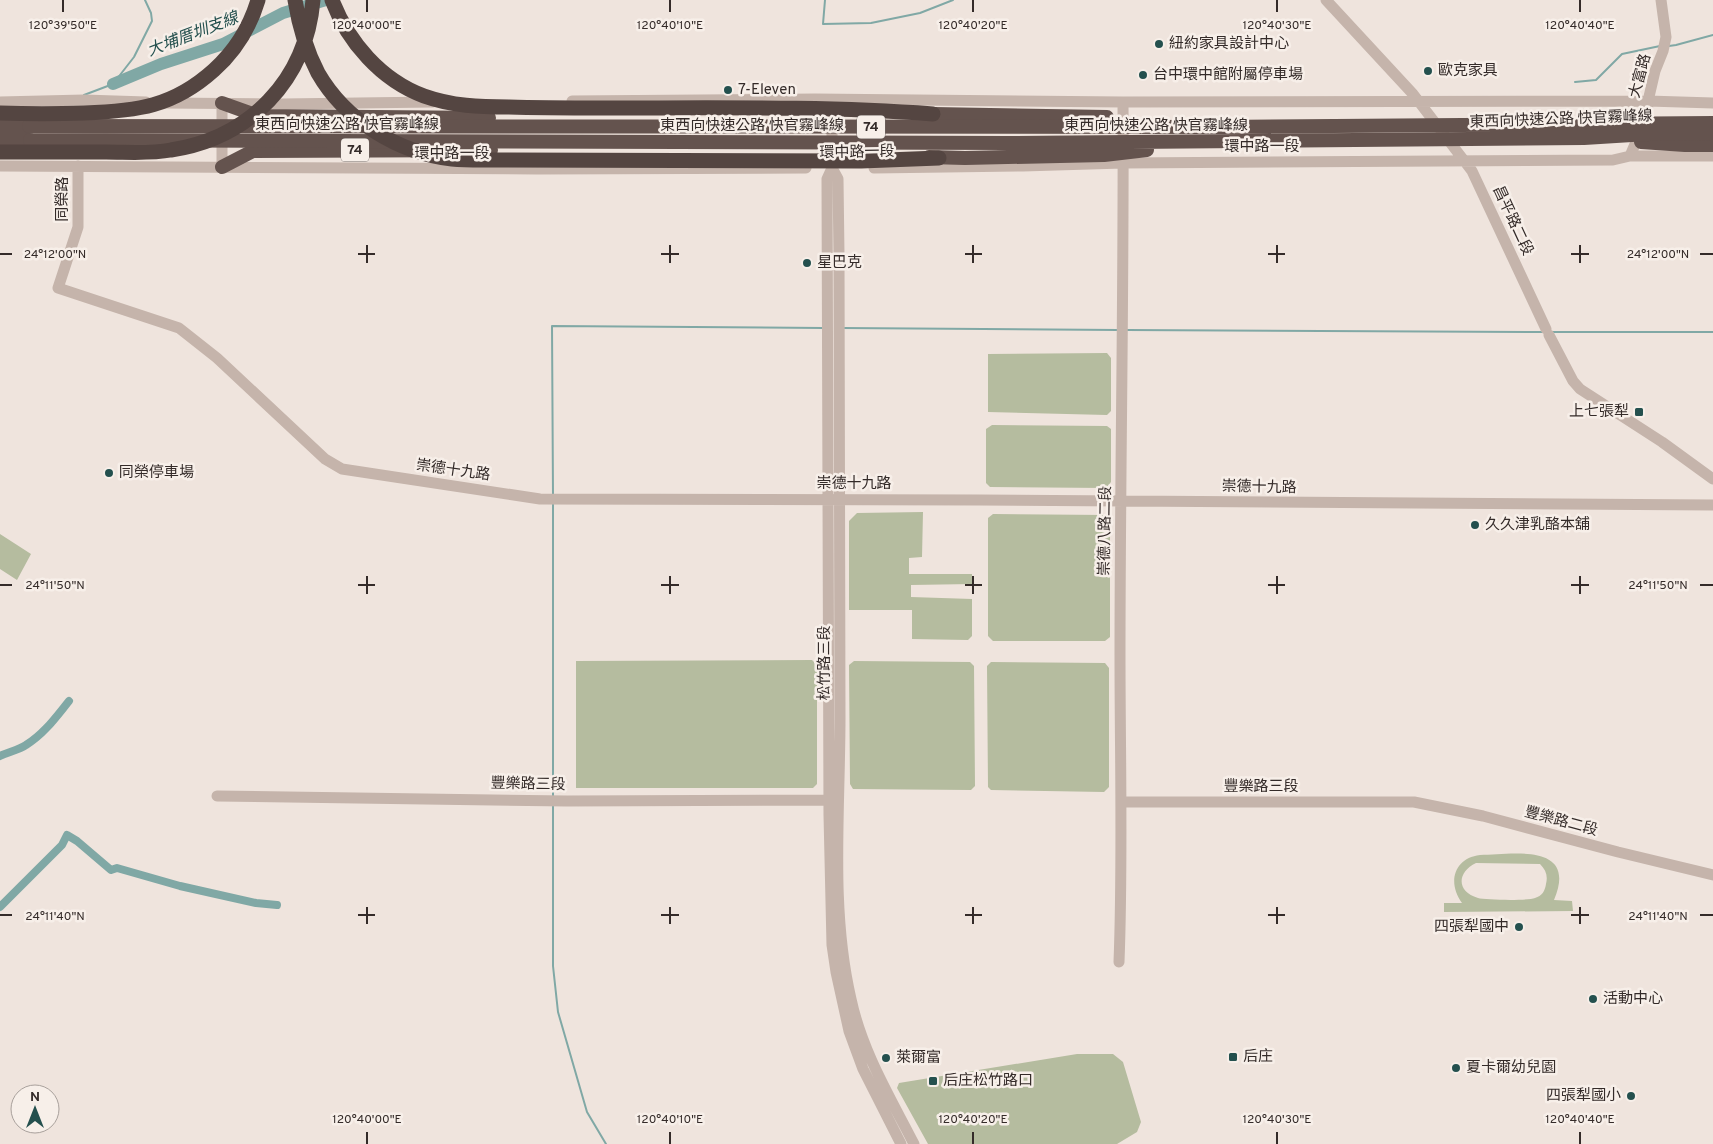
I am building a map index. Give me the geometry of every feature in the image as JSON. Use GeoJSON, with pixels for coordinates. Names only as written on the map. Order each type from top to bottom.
{"type":"FeatureCollection","features":[{"type":"Feature","properties":{"kind":"highway"},"geometry":{"type":"LineString","coordinates":[[0,114],[114,112],[149,107],[177,96],[198,85],[228,56],[248,26],[258,0]]}},
{"type":"Feature","properties":{"kind":"highway"},"geometry":{"type":"LineString","coordinates":[[294,0],[301,30],[316,68],[328,87],[346,108],[374,132],[403,146],[427,154],[452,159],[483,160],[861,160],[939,158]]}},
{"type":"Feature","properties":{"kind":"highway"},"geometry":{"type":"LineString","coordinates":[[0,152],[156,152],[186,147],[218,137],[254,115],[282,86],[304,43],[309,29],[313,0]]}},
{"type":"Feature","properties":{"kind":"highway"},"geometry":{"type":"LineString","coordinates":[[332,0],[347,32],[363,53],[381,70],[405,87],[421,95],[443,102],[471,106],[523,108],[779,108],[882,110],[934,114]]}},
{"type":"Feature","properties":{"kind":"highway","name":"74"},"geometry":{"type":"LineString","coordinates":[[222,103],[258,116],[882,118],[934,114],[1107,118],[1221,127]]}},
{"type":"Feature","properties":{"kind":"highway"},"geometry":{"type":"LineString","coordinates":[[1616,123],[1682,114],[1713,114]]}},
{"type":"Feature","properties":{"kind":"highway","name":"東西向快速公路 快官霧峰線"},"geometry":{"type":"LineString","coordinates":[[0,126],[1221,127],[1713,123]]}},
{"type":"Feature","properties":{"kind":"highway","name":"東西向快速公路 快官霧峰線"},"geometry":{"type":"LineString","coordinates":[[0,140],[989,143],[1584,138],[1648,134],[1713,133]]}},
{"type":"Feature","properties":{"kind":"highway"},"geometry":{"type":"LineString","coordinates":[[1584,138],[1685,145],[1713,145]]}},
{"type":"Feature","properties":{"kind":"highway","name":"74"},"geometry":{"type":"LineString","coordinates":[[222,168],[253,151],[868,152],[939,158],[1104,155],[1217,142]]}},
{"type":"Feature","properties":{"kind":"street","name":"昌平路二段"},"geometry":{"type":"LineString","coordinates":[[1326,0],[1419,102],[1472,171],[1573,381],[1580,389],[1662,442],[1713,479]]}},
{"type":"Feature","properties":{"kind":"street","name":"大富路"},"geometry":{"type":"LineString","coordinates":[[1630,156],[1647,116],[1655,71],[1666,37],[1661,0]]}},
{"type":"Feature","properties":{"kind":"street"},"geometry":{"type":"LineString","coordinates":[[0,102],[84,100],[222,103],[832,99],[1123,102],[1713,103]]}},
{"type":"Feature","properties":{"kind":"street","name":"松竹路三段"},"geometry":{"type":"LineString","coordinates":[[832,99],[832,168],[827,179],[834,319],[834,800],[840,932],[851,1000],[862,1040],[914,1144]]}},
{"type":"Feature","properties":{"kind":"street","name":"崇德八路二段"},"geometry":{"type":"LineString","coordinates":[[1119,962],[1122,802],[1120,662],[1123,102]]}},
{"type":"Feature","properties":{"kind":"street"},"geometry":{"type":"LineString","coordinates":[[222,103],[222,168]]}},
{"type":"Feature","properties":{"kind":"street","name":"環中路一段"},"geometry":{"type":"LineString","coordinates":[[0,166],[527,169],[832,168],[1123,163],[1613,160],[1630,156],[1713,156]]}},
{"type":"Feature","properties":{"kind":"street","name":"同榮路"},"geometry":{"type":"LineString","coordinates":[[58,288],[78,227],[78,166]]}},
{"type":"Feature","properties":{"kind":"street","name":"崇德十九路"},"geometry":{"type":"LineString","coordinates":[[58,288],[179,328],[217,358],[325,459],[342,469],[540,499],[834,499],[1713,506]]}},
{"type":"Feature","properties":{"kind":"street","name":"豐樂路三段"},"geometry":{"type":"LineString","coordinates":[[217,796],[567,800],[834,800]]}},
{"type":"Feature","properties":{"kind":"street","name":"松竹路三段"},"geometry":{"type":"LineString","coordinates":[[834,800],[829,868],[831,927],[837,980],[855,1049],[901,1144]]}},
{"type":"Feature","properties":{"kind":"street","name":"豐樂路三段"},"geometry":{"type":"LineString","coordinates":[[1122,802],[1401,802]]}},
{"type":"Feature","properties":{"kind":"street","name":"豐樂路二段"},"geometry":{"type":"LineString","coordinates":[[1401,802],[1414,802],[1483,816],[1713,875]]}},
{"type":"Feature","properties":{"kind":"green space"},"geometry":{"type":"Polygon","coordinates":[[[1107,353],[1111,358],[1111,411],[1107,415],[988,412],[988,354],[1107,353]]]}},
{"type":"Feature","properties":{"kind":"green space"},"geometry":{"type":"Polygon","coordinates":[[[992,425],[1107,426],[1111,429],[1111,482],[1106,488],[990,487],[986,483],[986,429],[992,425]]]}},
{"type":"Feature","properties":{"kind":"green space"},"geometry":{"type":"Polygon","coordinates":[[[923,512],[922,557],[909,558],[909,574],[972,574],[972,584],[911,585],[911,597],[972,599],[972,636],[968,640],[912,639],[912,610],[849,610],[849,521],[857,513],[923,512]]]}},
{"type":"Feature","properties":{"kind":"green space"},"geometry":{"type":"Polygon","coordinates":[[[993,514],[1106,515],[1110,520],[1110,637],[1105,641],[993,641],[988,636],[988,518],[993,514]]]}},
{"type":"Feature","properties":{"kind":"green space"},"geometry":{"type":"Polygon","coordinates":[[[0,534],[31,554],[17,580],[0,569],[0,534]]]}},
{"type":"Feature","properties":{"kind":"green space"},"geometry":{"type":"Polygon","coordinates":[[[812,660],[817,665],[817,784],[813,788],[576,788],[576,661],[812,660]]]}},
{"type":"Feature","properties":{"kind":"green space"},"geometry":{"type":"Polygon","coordinates":[[[854,661],[970,662],[974,666],[975,786],[971,790],[853,789],[850,784],[849,665],[854,661]]]}},
{"type":"Feature","properties":{"kind":"green space"},"geometry":{"type":"Polygon","coordinates":[[[991,662],[1105,663],[1109,668],[1109,787],[1104,792],[991,790],[988,787],[987,666],[991,662]]]}},
{"type":"Feature","properties":{"kind":"green space"},"geometry":{"type":"Polygon","coordinates":[[[1525,854],[1550,860],[1557,869],[1559,882],[1554,900],[1572,901],[1573,911],[1444,912],[1444,903],[1462,903],[1457,895],[1454,880],[1459,866],[1471,857],[1525,854]],[[1476,863],[1465,871],[1462,876],[1463,887],[1471,895],[1482,899],[1516,900],[1535,898],[1543,893],[1547,881],[1546,873],[1540,864],[1476,863]]]}},
{"type":"Feature","properties":{"kind":"green space"},"geometry":{"type":"Polygon","coordinates":[[[1077,1054],[1113,1054],[1123,1062],[1141,1122],[1137,1132],[1117,1144],[928,1144],[897,1088],[899,1083],[1077,1054]]]}},
{"type":"Feature","properties":{"kind":"waterway"},"geometry":{"type":"LineString","coordinates":[[84,95],[113,84],[134,57],[152,21],[151,13],[145,0]]}},
{"type":"Feature","properties":{"kind":"waterway","name":"大埔厝圳支線"},"geometry":{"type":"LineString","coordinates":[[113,84],[161,64],[223,44],[283,13],[326,0]]}},
{"type":"Feature","properties":{"kind":"waterway"},"geometry":{"type":"LineString","coordinates":[[825,0],[823,24],[871,23],[920,13],[953,0]]}},
{"type":"Feature","properties":{"kind":"waterway"},"geometry":{"type":"LineString","coordinates":[[1669,46],[1713,35]]}},
{"type":"Feature","properties":{"kind":"waterway"},"geometry":{"type":"LineString","coordinates":[[1575,82],[1596,80],[1622,54],[1660,46]]}},
{"type":"Feature","properties":{"kind":"waterway"},"geometry":{"type":"LineString","coordinates":[[553,496],[552,326],[823,328]]}},
{"type":"Feature","properties":{"kind":"waterway"},"geometry":{"type":"LineString","coordinates":[[842,328],[1118,330]]}},
{"type":"Feature","properties":{"kind":"waterway"},"geometry":{"type":"LineString","coordinates":[[1127,330],[1543,332]]}},
{"type":"Feature","properties":{"kind":"waterway"},"geometry":{"type":"LineString","coordinates":[[1552,332],[1713,332]]}},
{"type":"Feature","properties":{"kind":"waterway"},"geometry":{"type":"LineString","coordinates":[[553,503],[553,796]]}},
{"type":"Feature","properties":{"kind":"waterway"},"geometry":{"type":"LineString","coordinates":[[0,756],[32,741],[49,725],[69,701]]}},
{"type":"Feature","properties":{"kind":"waterway"},"geometry":{"type":"LineString","coordinates":[[553,806],[553,966],[558,1012],[587,1112],[606,1144]]}},
{"type":"Feature","properties":{"kind":"waterway"},"geometry":{"type":"LineString","coordinates":[[0,907],[62,845],[67,835],[77,841],[111,870],[117,868],[180,886],[256,903],[277,905]]}},
{"type":"Feature","properties":{"kind":"place","name":"紐約家具設計中心"},"geometry":{"type":"Point","coordinates":[1159,44]}},
{"type":"Feature","properties":{"kind":"place","name":"歐克家具"},"geometry":{"type":"Point","coordinates":[1428,71]}},
{"type":"Feature","properties":{"kind":"place","name":"台中環中館附屬停車場"},"geometry":{"type":"Point","coordinates":[1143,75]}},
{"type":"Feature","properties":{"kind":"place","name":"7-Eleven"},"geometry":{"type":"Point","coordinates":[728,90]}},
{"type":"Feature","properties":{"kind":"place","name":"星巴克"},"geometry":{"type":"Point","coordinates":[807,263]}},
{"type":"Feature","properties":{"kind":"place","name":"上七張犁"},"geometry":{"type":"Point","coordinates":[1639,412]}},
{"type":"Feature","properties":{"kind":"place","name":"同榮停車場"},"geometry":{"type":"Point","coordinates":[109,473]}},
{"type":"Feature","properties":{"kind":"place","name":"久久津乳酪本舖"},"geometry":{"type":"Point","coordinates":[1475,525]}},
{"type":"Feature","properties":{"kind":"place","name":"四張犁國中"},"geometry":{"type":"Point","coordinates":[1519,927]}},
{"type":"Feature","properties":{"kind":"place","name":"活動中心"},"geometry":{"type":"Point","coordinates":[1593,999]}},
{"type":"Feature","properties":{"kind":"place","name":"后庄"},"geometry":{"type":"Point","coordinates":[1233,1057]}},
{"type":"Feature","properties":{"kind":"place","name":"萊爾富"},"geometry":{"type":"Point","coordinates":[886,1058]}},
{"type":"Feature","properties":{"kind":"place","name":"夏卡爾幼兒園"},"geometry":{"type":"Point","coordinates":[1456,1068]}},
{"type":"Feature","properties":{"kind":"place","name":"后庄松竹路口"},"geometry":{"type":"Point","coordinates":[933,1081]}},
{"type":"Feature","properties":{"kind":"place","name":"四張犁國小"},"geometry":{"type":"Point","coordinates":[1631,1096]}}]}
